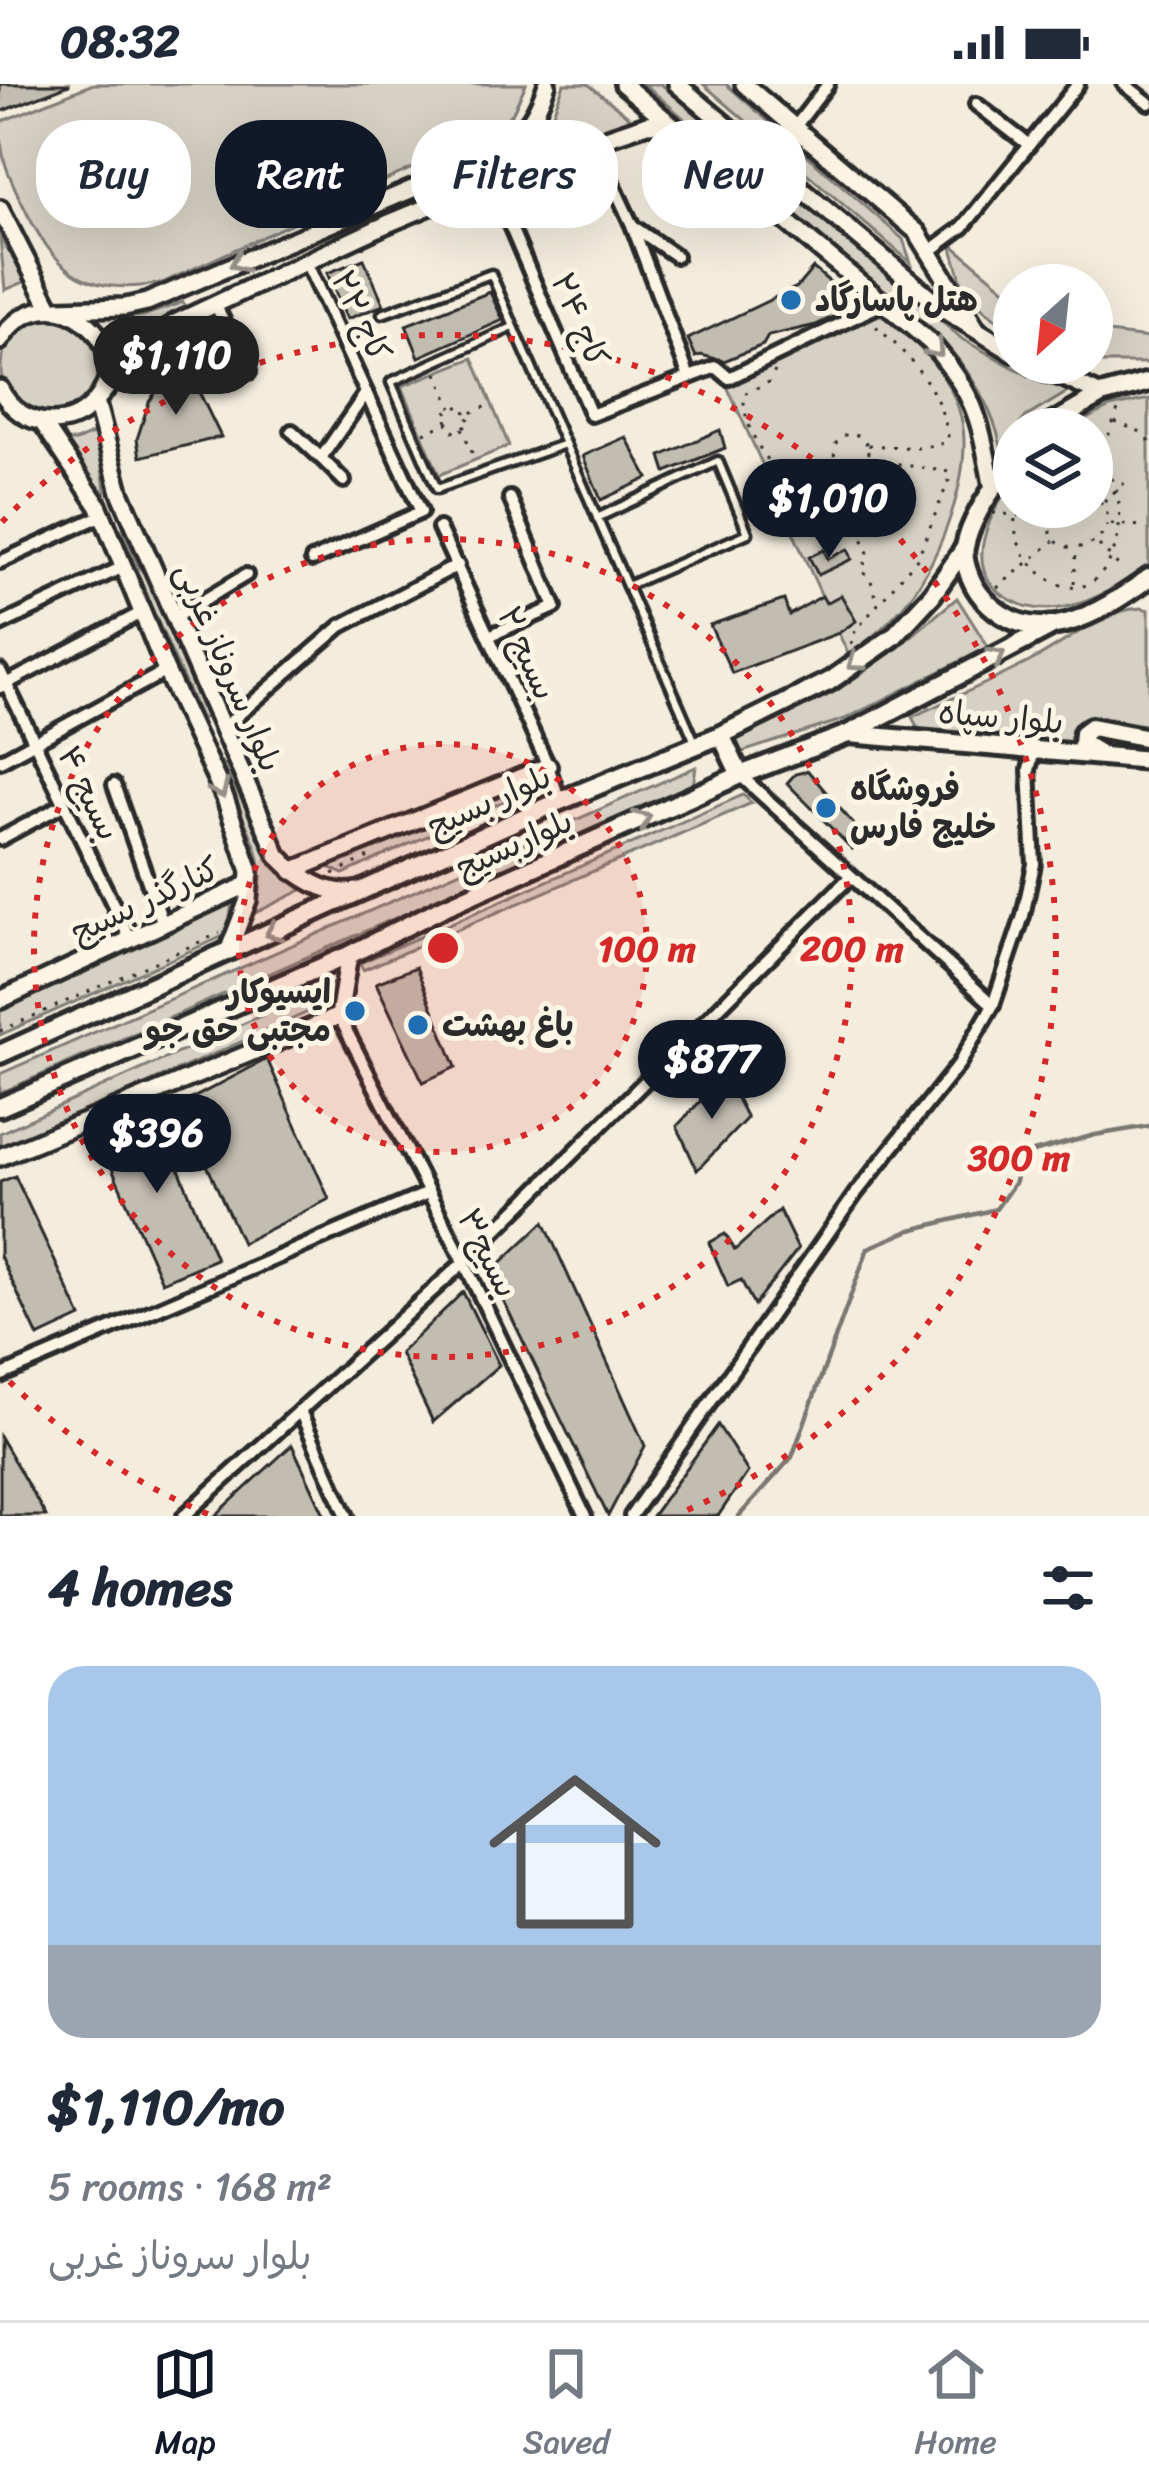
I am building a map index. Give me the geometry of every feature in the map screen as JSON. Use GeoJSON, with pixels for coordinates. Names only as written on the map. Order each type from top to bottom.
{"type":"FeatureCollection","features":[{"type":"Feature","properties":{"kind":"main road"},"geometry":{"type":"LineString","coordinates":[[1,335],[22,316],[54,309],[125,307],[476,162],[522,135],[547,84]]}},
{"type":"Feature","properties":{"kind":"main road"},"geometry":{"type":"LineString","coordinates":[[623,84],[666,120]]}},
{"type":"Feature","properties":{"kind":"main road"},"geometry":{"type":"LineString","coordinates":[[677,84],[719,120]]}},
{"type":"Feature","properties":{"kind":"main road"},"geometry":{"type":"LineString","coordinates":[[744,84],[786,120]]}},
{"type":"Feature","properties":{"kind":"main road"},"geometry":{"type":"LineString","coordinates":[[536,113],[539,120]]}},
{"type":"Feature","properties":{"kind":"main road"},"geometry":{"type":"LineString","coordinates":[[806,137],[917,232],[978,331]]}},
{"type":"Feature","properties":{"kind":"main road"},"geometry":{"type":"LineString","coordinates":[[806,193],[946,311],[993,340]]}},
{"type":"Feature","properties":{"kind":"main road"},"geometry":{"type":"LineString","coordinates":[[1,212],[54,309]]}},
{"type":"Feature","properties":{"kind":"main road"},"geometry":{"type":"LineString","coordinates":[[0,415],[38,421],[72,419],[98,399],[133,356],[176,322],[411,216]]}},
{"type":"Feature","properties":{"kind":"main road"},"geometry":{"type":"LineString","coordinates":[[794,228],[930,342],[969,391],[993,489]]}},
{"type":"Feature","properties":{"kind":"main road"},"geometry":{"type":"LineString","coordinates":[[197,280],[212,305]]}},
{"type":"Feature","properties":{"kind":"main road","name":"بلوار سروناز غربی"},"geometry":{"type":"LineString","coordinates":[[54,309],[76,315],[103,341],[107,378],[98,399],[126,506],[278,856],[292,871]]}},
{"type":"Feature","properties":{"kind":"main road"},"geometry":{"type":"LineString","coordinates":[[1079,408],[1101,395],[1149,382]]}},
{"type":"Feature","properties":{"kind":"main road"},"geometry":{"type":"LineString","coordinates":[[1077,384],[1101,395]]}},
{"type":"Feature","properties":{"kind":"main road","name":"بلوار سروناز غربی"},"geometry":{"type":"LineString","coordinates":[[0,389],[17,411],[38,421],[82,476],[225,798],[250,871],[248,900],[228,952]]}},
{"type":"Feature","properties":{"kind":"main road","name":"بلوار بسیج"},"geometry":{"type":"LineString","coordinates":[[0,1054],[560,802],[722,735],[830,681],[893,637],[932,595],[964,549],[993,489]]}},
{"type":"Feature","properties":{"kind":"main road"},"geometry":{"type":"LineString","coordinates":[[103,515],[126,506]]}},
{"type":"Feature","properties":{"kind":"main road"},"geometry":{"type":"LineString","coordinates":[[964,549],[978,593],[998,614],[1024,626],[1049,628]]}},
{"type":"Feature","properties":{"kind":"main road","name":"بلواربسیج"},"geometry":{"type":"LineString","coordinates":[[0,1107],[349,955],[740,775],[848,734],[1049,628],[1109,604],[1149,578]]}},
{"type":"Feature","properties":{"kind":"main road"},"geometry":{"type":"LineString","coordinates":[[197,741],[212,739],[222,729]]}},
{"type":"Feature","properties":{"kind":"main road"},"geometry":{"type":"LineString","coordinates":[[1106,757],[1084,746],[1082,735],[1087,729],[1149,738]]}},
{"type":"Feature","properties":{"kind":"main road","name":"بلوار سپاه"},"geometry":{"type":"LineString","coordinates":[[848,734],[1149,760]]}},
{"type":"Feature","properties":{"kind":"main road"},"geometry":{"type":"LineString","coordinates":[[722,735],[740,775]]}},
{"type":"Feature","properties":{"kind":"main road","name":"بلوار بسیج"},"geometry":{"type":"LineString","coordinates":[[292,871],[548,766]]}},
{"type":"Feature","properties":{"kind":"main road"},"geometry":{"type":"LineString","coordinates":[[292,871],[343,894],[370,888]]}},
{"type":"Feature","properties":{"kind":"main road","name":"کنارگذر بسیج"},"geometry":{"type":"LineString","coordinates":[[0,1000],[249,884]]}},
{"type":"Feature","properties":{"kind":"main road"},"geometry":{"type":"LineString","coordinates":[[0,1157],[339,1016],[349,955]]}},
{"type":"Feature","properties":{"kind":"street"},"geometry":{"type":"LineString","coordinates":[[801,120],[828,84]]}},
{"type":"Feature","properties":{"kind":"street"},"geometry":{"type":"LineString","coordinates":[[929,252],[963,227],[1078,84]]}},
{"type":"Feature","properties":{"kind":"street"},"geometry":{"type":"LineString","coordinates":[[1124,84],[1149,104]]}},
{"type":"Feature","properties":{"kind":"street"},"geometry":{"type":"LineString","coordinates":[[976,104],[1029,145]]}},
{"type":"Feature","properties":{"kind":"street"},"geometry":{"type":"LineString","coordinates":[[618,194],[689,377],[716,367],[729,378],[887,306]]}},
{"type":"Feature","properties":{"kind":"street"},"geometry":{"type":"LineString","coordinates":[[632,225],[676,256]]}},
{"type":"Feature","properties":{"kind":"street","name":"کاج ۲۴"},"geometry":{"type":"LineString","coordinates":[[511,228],[591,415],[689,377]]}},
{"type":"Feature","properties":{"kind":"street","name":"کاج ۲۲"},"geometry":{"type":"LineString","coordinates":[[306,262],[421,512],[311,560]]}},
{"type":"Feature","properties":{"kind":"street"},"geometry":{"type":"LineString","coordinates":[[212,305],[248,372]]}},
{"type":"Feature","properties":{"kind":"street","name":"کاج ۲۲"},"geometry":{"type":"LineString","coordinates":[[321,458],[366,393]]}},
{"type":"Feature","properties":{"kind":"street"},"geometry":{"type":"LineString","coordinates":[[292,431],[344,481]]}},
{"type":"Feature","properties":{"kind":"street"},"geometry":{"type":"LineString","coordinates":[[490,636],[555,607],[510,498]]}},
{"type":"Feature","properties":{"kind":"street"},"geometry":{"type":"LineString","coordinates":[[0,562],[103,515]]}},
{"type":"Feature","properties":{"kind":"street","name":"بسیج ۲"},"geometry":{"type":"LineString","coordinates":[[440,528],[560,802]]}},
{"type":"Feature","properties":{"kind":"street"},"geometry":{"type":"LineString","coordinates":[[222,729],[341,626],[458,566]]}},
{"type":"Feature","properties":{"kind":"street"},"geometry":{"type":"LineString","coordinates":[[0,625],[123,567]]}},
{"type":"Feature","properties":{"kind":"street"},"geometry":{"type":"LineString","coordinates":[[174,618],[246,575]]}},
{"type":"Feature","properties":{"kind":"street"},"geometry":{"type":"LineString","coordinates":[[3,685],[141,613]]}},
{"type":"Feature","properties":{"kind":"street","name":"بسیج ۴"},"geometry":{"type":"LineString","coordinates":[[0,671],[130,939]]}},
{"type":"Feature","properties":{"kind":"street"},"geometry":{"type":"LineString","coordinates":[[0,761],[166,671]]}},
{"type":"Feature","properties":{"kind":"street"},"geometry":{"type":"LineString","coordinates":[[631,1516],[856,1193],[959,1064],[993,1005],[1023,916],[1034,864],[1029,770],[1034,750]]}},
{"type":"Feature","properties":{"kind":"street"},"geometry":{"type":"LineString","coordinates":[[740,775],[993,1005]]}},
{"type":"Feature","properties":{"kind":"street"},"geometry":{"type":"LineString","coordinates":[[114,785],[163,924]]}},
{"type":"Feature","properties":{"kind":"street"},"geometry":{"type":"LineString","coordinates":[[0,838],[65,804]]}},
{"type":"Feature","properties":{"kind":"street"},"geometry":{"type":"LineString","coordinates":[[184,1516],[464,1262],[850,877]]}},
{"type":"Feature","properties":{"kind":"street","name":"بسیج۳"},"geometry":{"type":"LineString","coordinates":[[339,1016],[585,1516]]}},
{"type":"Feature","properties":{"kind":"street"},"geometry":{"type":"LineString","coordinates":[[0,1376],[428,1193]]}},
{"type":"Feature","properties":{"kind":"street"},"geometry":{"type":"LineString","coordinates":[[300,1411],[347,1516]]}},
{"type":"Feature","properties":{"kind":"lane"},"geometry":{"type":"LineString","coordinates":[[382,314],[491,274],[697,745]]}},
{"type":"Feature","properties":{"kind":"lane"},"geometry":{"type":"LineString","coordinates":[[514,327],[391,382],[436,489],[565,444]]}},
{"type":"Feature","properties":{"kind":"lane"},"geometry":{"type":"LineString","coordinates":[[598,518],[718,461],[748,533],[627,586]]}},
{"type":"Feature","properties":{"kind":"path"},"geometry":{"type":"LineString","coordinates":[[868,446],[929,447],[945,443],[948,436],[913,358],[867,319],[887,306]]}},
{"type":"Feature","properties":{"kind":"path"},"geometry":{"type":"LineString","coordinates":[[777,367],[769,382],[744,394],[743,408],[760,444],[770,463],[813,509],[842,521],[853,515]]}},
{"type":"Feature","properties":{"kind":"path"},"geometry":{"type":"LineString","coordinates":[[437,373],[453,410]]}},
{"type":"Feature","properties":{"kind":"path"},"geometry":{"type":"LineString","coordinates":[[467,414],[492,404]]}},
{"type":"Feature","properties":{"kind":"path"},"geometry":{"type":"LineString","coordinates":[[463,405],[467,414],[471,423],[453,432],[444,413],[463,405]]}},
{"type":"Feature","properties":{"kind":"path"},"geometry":{"type":"LineString","coordinates":[[1119,405],[1114,421],[1149,437],[1149,450]]}},
{"type":"Feature","properties":{"kind":"path"},"geometry":{"type":"LineString","coordinates":[[422,433],[448,423]]}},
{"type":"Feature","properties":{"kind":"path"},"geometry":{"type":"LineString","coordinates":[[461,428],[476,460]]}},
{"type":"Feature","properties":{"kind":"path"},"geometry":{"type":"LineString","coordinates":[[853,469],[838,462],[837,441],[852,434],[863,438],[867,459]]}},
{"type":"Feature","properties":{"kind":"path"},"geometry":{"type":"LineString","coordinates":[[853,469],[867,459],[937,468],[949,472],[950,480],[918,557],[850,639],[855,651]]}},
{"type":"Feature","properties":{"kind":"path"},"geometry":{"type":"LineString","coordinates":[[853,469],[858,497],[853,515],[868,549],[862,572],[870,577],[879,607]]}},
{"type":"Feature","properties":{"kind":"path"},"geometry":{"type":"LineString","coordinates":[[1125,473],[1135,486]]}},
{"type":"Feature","properties":{"kind":"path"},"geometry":{"type":"LineString","coordinates":[[1113,493],[1130,478]]}},
{"type":"Feature","properties":{"kind":"path"},"geometry":{"type":"LineString","coordinates":[[1113,524],[1145,527],[1145,514]]}},
{"type":"Feature","properties":{"kind":"path"},"geometry":{"type":"LineString","coordinates":[[1015,528],[1028,560],[1051,579],[1074,585],[1105,580]]}},
{"type":"Feature","properties":{"kind":"path"},"geometry":{"type":"LineString","coordinates":[[1053,528],[1057,539],[1076,549],[1096,543],[1105,528]]}},
{"type":"Feature","properties":{"kind":"path"},"geometry":{"type":"LineString","coordinates":[[995,590],[1057,539]]}},
{"type":"Feature","properties":{"kind":"path"},"geometry":{"type":"LineString","coordinates":[[1096,543],[1119,572],[1127,565]]}},
{"type":"Feature","properties":{"kind":"path"},"geometry":{"type":"LineString","coordinates":[[1074,585],[1076,549]]}},
{"type":"Feature","properties":{"kind":"path"},"geometry":{"type":"LineString","coordinates":[[0,1031],[239,926]]}},
{"type":"Feature","properties":{"kind":"shaded area"},"geometry":{"type":"Polygon","coordinates":[[[93,84],[526,84],[505,120],[411,120],[411,169],[387,180],[387,120],[215,120],[215,228],[282,228],[162,283],[135,287],[92,282],[60,262],[34,226],[12,182],[0,122],[93,84]]]}},
{"type":"Feature","properties":{"kind":"shaded area"},"geometry":{"type":"Polygon","coordinates":[[[564,84],[588,84],[632,119],[618,124],[618,120],[551,118],[564,84]]]}},
{"type":"Feature","properties":{"kind":"shaded area"},"geometry":{"type":"Polygon","coordinates":[[[644,84],[661,84],[703,120],[686,120],[644,84]]]}},
{"type":"Feature","properties":{"kind":"shaded area"},"geometry":{"type":"Polygon","coordinates":[[[703,84],[726,84],[767,120],[745,120],[703,84]]]}},
{"type":"Feature","properties":{"kind":"shaded area"},"geometry":{"type":"Polygon","coordinates":[[[806,154],[903,239],[911,263],[806,173],[806,154]]]}},
{"type":"Feature","properties":{"kind":"shaded area"},"geometry":{"type":"Polygon","coordinates":[[[806,207],[962,339],[993,356],[993,384],[1046,384],[1071,390],[1041,408],[993,408],[993,419],[981,393],[947,346],[806,224],[806,207]]]}},
{"type":"Feature","properties":{"kind":"shaded area"},"geometry":{"type":"Polygon","coordinates":[[[0,238],[29,280],[5,290],[0,238]]]}},
{"type":"Feature","properties":{"kind":"shaded area"},"geometry":{"type":"Polygon","coordinates":[[[951,244],[993,279],[993,317],[965,294],[951,244]]]}},
{"type":"Feature","properties":{"kind":"shaded area"},"geometry":{"type":"Polygon","coordinates":[[[183,302],[186,309],[136,344],[124,318],[183,302]]]}},
{"type":"Feature","properties":{"kind":"shaded area"},"geometry":{"type":"Polygon","coordinates":[[[877,312],[917,345],[948,385],[961,417],[963,462],[952,512],[921,581],[896,615],[849,656],[726,384],[877,312]]]}},
{"type":"Feature","properties":{"kind":"shaded area"},"geometry":{"type":"Polygon","coordinates":[[[50,319],[85,333],[99,368],[85,403],[50,417],[15,403],[1,368],[15,333],[50,319]]]}},
{"type":"Feature","properties":{"kind":"shaded area"},"geometry":{"type":"Polygon","coordinates":[[[1113,334],[1149,338],[1149,363],[1113,363],[1113,334]]]}},
{"type":"Feature","properties":{"kind":"shaded area"},"geometry":{"type":"Polygon","coordinates":[[[473,358],[509,446],[439,475],[402,386],[473,358]]]}},
{"type":"Feature","properties":{"kind":"shaded area"},"geometry":{"type":"Polygon","coordinates":[[[1149,399],[1149,564],[1120,585],[1078,604],[1037,608],[1011,600],[985,574],[983,542],[993,514],[993,528],[1113,528],[1110,407],[1149,399]]]}},
{"type":"Feature","properties":{"kind":"shaded area"},"geometry":{"type":"Polygon","coordinates":[[[97,432],[106,496],[64,441],[97,432]]]}},
{"type":"Feature","properties":{"kind":"shaded area"},"geometry":{"type":"Polygon","coordinates":[[[117,529],[146,575],[205,717],[201,719],[117,529]]]}},
{"type":"Feature","properties":{"kind":"shaded area"},"geometry":{"type":"Polygon","coordinates":[[[957,598],[988,647],[845,719],[739,753],[734,741],[829,692],[897,648],[957,598]]]}},
{"type":"Feature","properties":{"kind":"shaded area"},"geometry":{"type":"Polygon","coordinates":[[[1149,610],[1149,749],[920,732],[912,717],[1024,664],[1101,620],[1149,610]]]}},
{"type":"Feature","properties":{"kind":"shaded area"},"geometry":{"type":"Polygon","coordinates":[[[221,761],[275,862],[316,883],[253,914],[261,872],[221,761]]]}},
{"type":"Feature","properties":{"kind":"shaded area"},"geometry":{"type":"Polygon","coordinates":[[[696,767],[693,786],[0,1093],[0,1074],[696,767]]]}},
{"type":"Feature","properties":{"kind":"shaded area"},"geometry":{"type":"Polygon","coordinates":[[[512,778],[553,779],[343,874],[313,859],[512,778]]]}},
{"type":"Feature","properties":{"kind":"shaded area"},"geometry":{"type":"Polygon","coordinates":[[[743,795],[752,803],[363,970],[360,963],[743,795]]]}},
{"type":"Feature","properties":{"kind":"shaded area"},"geometry":{"type":"Polygon","coordinates":[[[232,902],[228,934],[0,1035],[0,1006],[232,902]]]}},
{"type":"Feature","properties":{"kind":"shaded area"},"geometry":{"type":"Polygon","coordinates":[[[338,981],[333,1001],[0,1149],[0,1133],[338,981]]]}},
{"type":"Feature","properties":{"kind":"building"},"geometry":{"type":"Polygon","coordinates":[[[0,84],[69,84],[69,85],[0,112],[0,84]]]}},
{"type":"Feature","properties":{"kind":"building"},"geometry":{"type":"Polygon","coordinates":[[[364,259],[384,305],[347,319],[327,273],[364,259]]]}},
{"type":"Feature","properties":{"kind":"building"},"geometry":{"type":"Polygon","coordinates":[[[813,268],[857,305],[816,325],[768,336],[763,345],[724,361],[696,357],[688,339],[797,287],[813,268]]]}},
{"type":"Feature","properties":{"kind":"building"},"geometry":{"type":"Polygon","coordinates":[[[490,292],[503,320],[419,357],[406,325],[490,292]]]}},
{"type":"Feature","properties":{"kind":"building"},"geometry":{"type":"Polygon","coordinates":[[[187,367],[221,437],[140,457],[137,439],[149,402],[160,386],[187,367]]]}},
{"type":"Feature","properties":{"kind":"building"},"geometry":{"type":"Polygon","coordinates":[[[720,430],[725,448],[666,472],[661,456],[720,430]]]}},
{"type":"Feature","properties":{"kind":"building"},"geometry":{"type":"Polygon","coordinates":[[[626,437],[648,478],[601,500],[583,456],[626,437]]]}},
{"type":"Feature","properties":{"kind":"building"},"geometry":{"type":"Polygon","coordinates":[[[848,549],[852,559],[818,575],[809,557],[824,550],[828,559],[848,549]]]}},
{"type":"Feature","properties":{"kind":"building"},"geometry":{"type":"Polygon","coordinates":[[[841,595],[856,621],[839,633],[732,673],[710,625],[784,600],[789,615],[822,596],[826,603],[841,595]]]}},
{"type":"Feature","properties":{"kind":"building","name":"فروشگاه خلیج فارس"},"geometry":{"type":"Polygon","coordinates":[[[808,771],[862,834],[852,849],[787,783],[795,774],[808,771]]]}},
{"type":"Feature","properties":{"kind":"building","name":"باغ بهشت"},"geometry":{"type":"Polygon","coordinates":[[[416,967],[456,1067],[423,1082],[376,983],[416,967]]]}},
{"type":"Feature","properties":{"kind":"building"},"geometry":{"type":"Polygon","coordinates":[[[267,1059],[329,1199],[242,1243],[180,1105],[267,1059]]]}},
{"type":"Feature","properties":{"kind":"building"},"geometry":{"type":"Polygon","coordinates":[[[725,1075],[747,1118],[697,1170],[677,1126],[725,1075]]]}},
{"type":"Feature","properties":{"kind":"building"},"geometry":{"type":"Polygon","coordinates":[[[155,1111],[216,1259],[162,1282],[98,1137],[155,1111]]]}},
{"type":"Feature","properties":{"kind":"building"},"geometry":{"type":"Polygon","coordinates":[[[15,1176],[81,1317],[38,1337],[0,1256],[0,1182],[15,1176]]]}},
{"type":"Feature","properties":{"kind":"building"},"geometry":{"type":"Polygon","coordinates":[[[779,1210],[798,1249],[754,1305],[741,1280],[728,1286],[709,1243],[725,1234],[735,1250],[779,1210]]]}},
{"type":"Feature","properties":{"kind":"building"},"geometry":{"type":"Polygon","coordinates":[[[544,1222],[645,1446],[608,1516],[490,1273],[544,1222]]]}},
{"type":"Feature","properties":{"kind":"building"},"geometry":{"type":"Polygon","coordinates":[[[463,1292],[499,1365],[433,1422],[400,1353],[463,1292]]]}},
{"type":"Feature","properties":{"kind":"building"},"geometry":{"type":"Polygon","coordinates":[[[718,1425],[748,1472],[718,1516],[652,1516],[718,1425]]]}},
{"type":"Feature","properties":{"kind":"building"},"geometry":{"type":"Polygon","coordinates":[[[0,1437],[46,1516],[0,1516],[0,1437]]]}},
{"type":"Feature","properties":{"kind":"building"},"geometry":{"type":"Polygon","coordinates":[[[292,1445],[325,1516],[215,1516],[292,1445]]]}},
{"type":"Feature","properties":{"kind":"waterway"},"geometry":{"type":"LineString","coordinates":[[739,1516],[792,1457],[868,1248],[911,1230],[996,1209],[1015,1182],[1019,1156],[1149,1126]]}},
{"type":"Feature","properties":{"kind":"place","name":"هتل پاسارگاد"},"geometry":{"type":"Point","coordinates":[791,300]}},
{"type":"Feature","properties":{"kind":"place","name":"فروشگاه خلیج فارس"},"geometry":{"type":"Point","coordinates":[826,808]}},
{"type":"Feature","properties":{"kind":"place","name":"ایسیوکار مجتبی حق جو"},"geometry":{"type":"Point","coordinates":[355,1011]}},
{"type":"Feature","properties":{"kind":"place","name":"باغ بهشت"},"geometry":{"type":"Point","coordinates":[418,1025]}}]}
